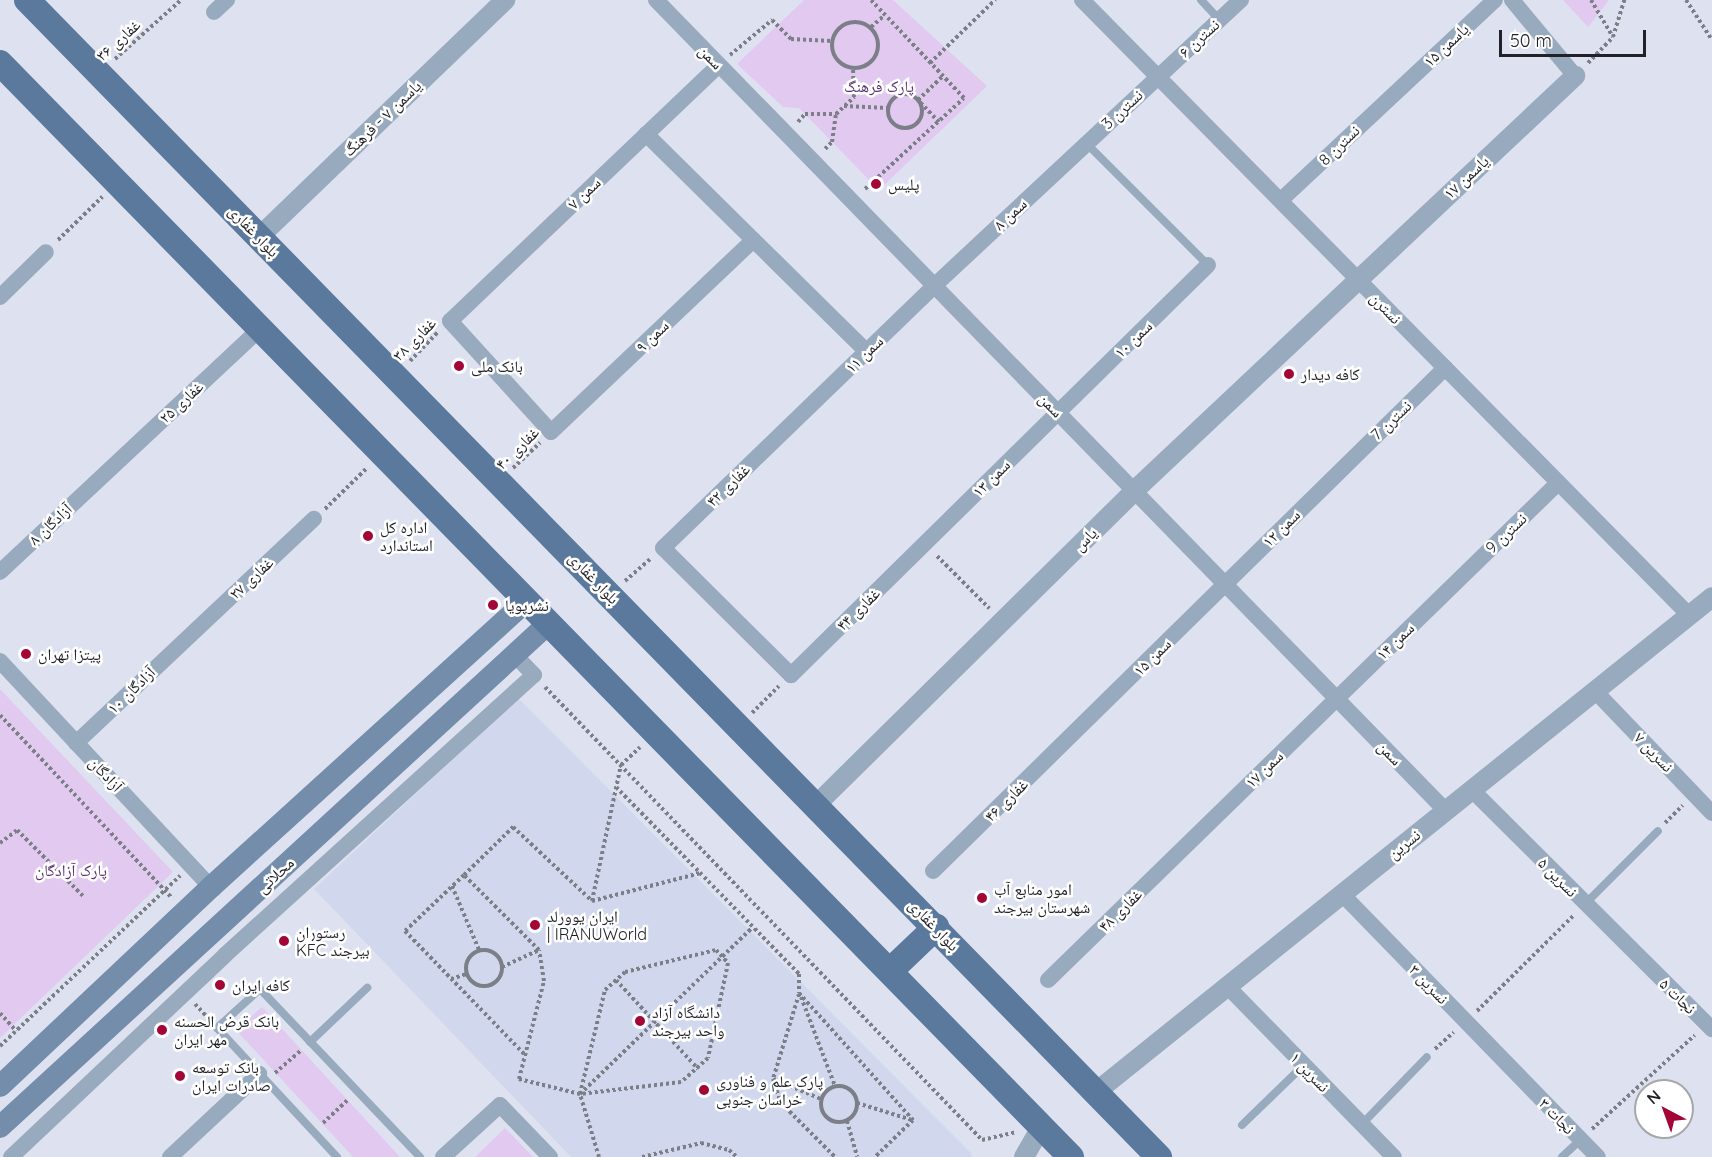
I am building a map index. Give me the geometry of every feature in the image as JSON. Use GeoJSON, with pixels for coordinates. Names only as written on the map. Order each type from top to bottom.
{"type":"FeatureCollection","features":[{"type":"Feature","properties":{"kind":"main road","name":"بلوار غفاری"},"geometry":{"type":"LineString","coordinates":[[27,0],[1159,1157]]}},
{"type":"Feature","properties":{"kind":"main road"},"geometry":{"type":"LineString","coordinates":[[0,63],[1071,1157]]}},
{"type":"Feature","properties":{"kind":"main road","name":"محلاتی"},"geometry":{"type":"LineString","coordinates":[[0,1086],[211,887],[527,600]]}},
{"type":"Feature","properties":{"kind":"main road","name":"محلاتی"},"geometry":{"type":"LineString","coordinates":[[0,1126],[549,623]]}},
{"type":"Feature","properties":{"kind":"main road"},"geometry":{"type":"LineString","coordinates":[[890,971],[936,927]]}},
{"type":"Feature","properties":{"kind":"street"},"geometry":{"type":"LineString","coordinates":[[214,12],[227,0]]}},
{"type":"Feature","properties":{"kind":"street","name":"یاسمن ۷ - فرهنگ"},"geometry":{"type":"LineString","coordinates":[[259,237],[505,0]]}},
{"type":"Feature","properties":{"kind":"street","name":"سمن"},"geometry":{"type":"LineString","coordinates":[[656,0],[725,60],[792,128],[813,162],[1446,811]]}},
{"type":"Feature","properties":{"kind":"street","name":"نسترن"},"geometry":{"type":"LineString","coordinates":[[1082,0],[1690,616]]}},
{"type":"Feature","properties":{"kind":"street","name":"نسترن ۶"},"geometry":{"type":"LineString","coordinates":[[1158,76],[1241,0]]}},
{"type":"Feature","properties":{"kind":"street","name":"یاسمن ۱۵"},"geometry":{"type":"LineString","coordinates":[[1397,90],[1495,0]]}},
{"type":"Feature","properties":{"kind":"street"},"geometry":{"type":"LineString","coordinates":[[1512,0],[1575,76]]}},
{"type":"Feature","properties":{"kind":"street","name":"سمن ۷"},"geometry":{"type":"LineString","coordinates":[[450,321],[725,60]]}},
{"type":"Feature","properties":{"kind":"street","name":"نسترن 3"},"geometry":{"type":"LineString","coordinates":[[1086,143],[1158,76]]}},
{"type":"Feature","properties":{"kind":"street","name":"یاسمن ۱۷"},"geometry":{"type":"LineString","coordinates":[[1357,278],[1575,76]]}},
{"type":"Feature","properties":{"kind":"street","name":"نسترن 8"},"geometry":{"type":"LineString","coordinates":[[1281,200],[1397,90]]}},
{"type":"Feature","properties":{"kind":"street"},"geometry":{"type":"LineString","coordinates":[[646,134],[867,352]]}},
{"type":"Feature","properties":{"kind":"street","name":"سمن ۸"},"geometry":{"type":"LineString","coordinates":[[934,286],[1086,143]]}},
{"type":"Feature","properties":{"kind":"street","name":"سمن ۹"},"geometry":{"type":"LineString","coordinates":[[551,432],[753,240]]}},
{"type":"Feature","properties":{"kind":"street"},"geometry":{"type":"LineString","coordinates":[[0,297],[46,252]]}},
{"type":"Feature","properties":{"kind":"street","name":"سمن ۱۰"},"geometry":{"type":"LineString","coordinates":[[1057,412],[1208,265]]}},
{"type":"Feature","properties":{"kind":"street","name":"یاس"},"geometry":{"type":"LineString","coordinates":[[816,805],[1134,491],[1357,278]]}},
{"type":"Feature","properties":{"kind":"street","name":"سمن ۱۱"},"geometry":{"type":"LineString","coordinates":[[794,421],[934,286]]}},
{"type":"Feature","properties":{"kind":"street"},"geometry":{"type":"LineString","coordinates":[[450,321],[551,432]]}},
{"type":"Feature","properties":{"kind":"street","name":"غفاری ۲۵"},"geometry":{"type":"LineString","coordinates":[[101,476],[261,328]]}},
{"type":"Feature","properties":{"kind":"street","name":"نسترن 7"},"geometry":{"type":"LineString","coordinates":[[1337,473],[1445,368]]}},
{"type":"Feature","properties":{"kind":"street","name":"سمن ۱۳"},"geometry":{"type":"LineString","coordinates":[[924,544],[1057,412]]}},
{"type":"Feature","properties":{"kind":"street","name":"غفاری ۴۲"},"geometry":{"type":"LineString","coordinates":[[663,548],[794,421]]}},
{"type":"Feature","properties":{"kind":"street","name":"سمن ۱۲"},"geometry":{"type":"LineString","coordinates":[[1225,584],[1337,473]]}},
{"type":"Feature","properties":{"kind":"street","name":"آزادگان ۸"},"geometry":{"type":"LineString","coordinates":[[0,572],[101,476]]}},
{"type":"Feature","properties":{"kind":"street","name":"نسترن 9"},"geometry":{"type":"LineString","coordinates":[[1455,583],[1558,483]]}},
{"type":"Feature","properties":{"kind":"street","name":"غفاری ۲۷"},"geometry":{"type":"LineString","coordinates":[[187,638],[314,519]]}},
{"type":"Feature","properties":{"kind":"street","name":"غفاری ۴۴"},"geometry":{"type":"LineString","coordinates":[[791,675],[924,544]]}},
{"type":"Feature","properties":{"kind":"street"},"geometry":{"type":"LineString","coordinates":[[663,548],[791,675]]}},
{"type":"Feature","properties":{"kind":"street","name":"سمن ۱۴"},"geometry":{"type":"LineString","coordinates":[[1336,699],[1455,583]]}},
{"type":"Feature","properties":{"kind":"street","name":"سمن ۱۵"},"geometry":{"type":"LineString","coordinates":[[1079,729],[1225,584]]}},
{"type":"Feature","properties":{"kind":"street","name":"نسرین"},"geometry":{"type":"LineString","coordinates":[[1096,1092],[1712,597]]}},
{"type":"Feature","properties":{"kind":"street","name":"آزادگان ۱۰"},"geometry":{"type":"LineString","coordinates":[[76,743],[187,638]]}},
{"type":"Feature","properties":{"kind":"street"},"geometry":{"type":"LineString","coordinates":[[12,1157],[384,810],[534,675],[515,655]]}},
{"type":"Feature","properties":{"kind":"street","name":"آزادگان"},"geometry":{"type":"LineString","coordinates":[[0,661],[211,887]]}},
{"type":"Feature","properties":{"kind":"street","name":"نسرین ۷"},"geometry":{"type":"LineString","coordinates":[[1595,691],[1712,813]]}},
{"type":"Feature","properties":{"kind":"street","name":"سمن ۱۷"},"geometry":{"type":"LineString","coordinates":[[1192,839],[1336,699]]}},
{"type":"Feature","properties":{"kind":"street","name":"غفاری ۴۶"},"geometry":{"type":"LineString","coordinates":[[933,871],[1079,729]]}},
{"type":"Feature","properties":{"kind":"street"},"geometry":{"type":"LineString","coordinates":[[431,731],[451,750]]}},
{"type":"Feature","properties":{"kind":"street"},"geometry":{"type":"LineString","coordinates":[[367,790],[384,810]]}},
{"type":"Feature","properties":{"kind":"street","name":"نسرین ۵"},"geometry":{"type":"LineString","coordinates":[[1472,790],[1645,964]]}},
{"type":"Feature","properties":{"kind":"street","name":"غفاری ۴۸"},"geometry":{"type":"LineString","coordinates":[[1048,980],[1192,839]]}},
{"type":"Feature","properties":{"kind":"street","name":"نسرین ۳"},"geometry":{"type":"LineString","coordinates":[[1342,894],[1517,1075]]}},
{"type":"Feature","properties":{"kind":"street","name":"نجات ۵"},"geometry":{"type":"LineString","coordinates":[[1645,964],[1709,1027]]}},
{"type":"Feature","properties":{"kind":"street","name":"نسرین ۱"},"geometry":{"type":"LineString","coordinates":[[1227,986],[1394,1157]]}},
{"type":"Feature","properties":{"kind":"street","name":"نجات ۳"},"geometry":{"type":"LineString","coordinates":[[1517,1075],[1598,1157]]}},
{"type":"Feature","properties":{"kind":"street"},"geometry":{"type":"LineString","coordinates":[[170,1157],[263,1078]]}},
{"type":"Feature","properties":{"kind":"street"},"geometry":{"type":"LineString","coordinates":[[443,1157],[500,1105],[550,1157]]}},
{"type":"Feature","properties":{"kind":"street"},"geometry":{"type":"LineString","coordinates":[[1024,1157],[1042,1126]]}},
{"type":"Feature","properties":{"kind":"lane"},"geometry":{"type":"LineString","coordinates":[[1201,0],[1219,20]]}},
{"type":"Feature","properties":{"kind":"lane"},"geometry":{"type":"LineString","coordinates":[[1086,143],[1208,265]]}},
{"type":"Feature","properties":{"kind":"lane"},"geometry":{"type":"LineString","coordinates":[[1585,904],[1658,831]]}},
{"type":"Feature","properties":{"kind":"lane"},"geometry":{"type":"LineString","coordinates":[[310,1042],[367,988]]}},
{"type":"Feature","properties":{"kind":"lane"},"geometry":{"type":"LineString","coordinates":[[338,1157],[217,1028],[260,989],[420,1157]]}},
{"type":"Feature","properties":{"kind":"lane"},"geometry":{"type":"LineString","coordinates":[[1362,1124],[1427,1057]]}},
{"type":"Feature","properties":{"kind":"lane"},"geometry":{"type":"LineString","coordinates":[[1242,1125],[1304,1065]]}},
{"type":"Feature","properties":{"kind":"lane"},"geometry":{"type":"LineString","coordinates":[[1562,1157],[1580,1140]]}},
{"type":"Feature","properties":{"kind":"path","name":"غفاری ۳۶"},"geometry":{"type":"LineString","coordinates":[[99,73],[181,0]]}},
{"type":"Feature","properties":{"kind":"path"},"geometry":{"type":"LineString","coordinates":[[859,182],[867,191],[964,98],[871,0]]}},
{"type":"Feature","properties":{"kind":"path"},"geometry":{"type":"LineString","coordinates":[[930,63],[995,0]]}},
{"type":"Feature","properties":{"kind":"path"},"geometry":{"type":"LineString","coordinates":[[1591,0],[1613,37]]}},
{"type":"Feature","properties":{"kind":"path"},"geometry":{"type":"LineString","coordinates":[[1575,76],[1613,37],[1624,0]]}},
{"type":"Feature","properties":{"kind":"path"},"geometry":{"type":"LineString","coordinates":[[1686,0],[1712,40]]}},
{"type":"Feature","properties":{"kind":"path"},"geometry":{"type":"LineString","coordinates":[[871,27],[885,15]]}},
{"type":"Feature","properties":{"kind":"path"},"geometry":{"type":"LineString","coordinates":[[725,60],[772,21],[791,39],[832,40],[847,23],[863,23],[871,27],[878,39],[877,53],[867,64],[853,68],[835,56],[832,40]]}},
{"type":"Feature","properties":{"kind":"path"},"geometry":{"type":"LineString","coordinates":[[725,60],[739,63]]}},
{"type":"Feature","properties":{"kind":"path"},"geometry":{"type":"LineString","coordinates":[[813,162],[832,142],[836,114],[854,97],[853,68]]}},
{"type":"Feature","properties":{"kind":"path"},"geometry":{"type":"LineString","coordinates":[[918,100],[943,76]]}},
{"type":"Feature","properties":{"kind":"path"},"geometry":{"type":"LineString","coordinates":[[888,108],[898,95],[909,94],[939,122]]}},
{"type":"Feature","properties":{"kind":"path"},"geometry":{"type":"LineString","coordinates":[[888,108],[893,123],[909,127],[921,116],[918,100]]}},
{"type":"Feature","properties":{"kind":"path"},"geometry":{"type":"LineString","coordinates":[[844,106],[888,108]]}},
{"type":"Feature","properties":{"kind":"path"},"geometry":{"type":"LineString","coordinates":[[790,113],[792,128]]}},
{"type":"Feature","properties":{"kind":"path"},"geometry":{"type":"LineString","coordinates":[[792,128],[805,114],[836,114]]}},
{"type":"Feature","properties":{"kind":"path"},"geometry":{"type":"LineString","coordinates":[[792,128],[805,128]]}},
{"type":"Feature","properties":{"kind":"path"},"geometry":{"type":"LineString","coordinates":[[819,142],[834,157]]}},
{"type":"Feature","properties":{"kind":"path"},"geometry":{"type":"LineString","coordinates":[[46,252],[117,182]]}},
{"type":"Feature","properties":{"kind":"path","name":"غفاری ۳۸"},"geometry":{"type":"LineString","coordinates":[[395,375],[450,321]]}},
{"type":"Feature","properties":{"kind":"path","name":"غفاری ۴۰"},"geometry":{"type":"LineString","coordinates":[[499,481],[551,432]]}},
{"type":"Feature","properties":{"kind":"path"},"geometry":{"type":"LineString","coordinates":[[314,519],[383,453]]}},
{"type":"Feature","properties":{"kind":"path"},"geometry":{"type":"LineString","coordinates":[[924,544],[1002,621]]}},
{"type":"Feature","properties":{"kind":"path"},"geometry":{"type":"LineString","coordinates":[[609,594],[663,548]]}},
{"type":"Feature","properties":{"kind":"path"},"geometry":{"type":"LineString","coordinates":[[534,675],[982,1140],[1042,1126]]}},
{"type":"Feature","properties":{"kind":"path"},"geometry":{"type":"LineString","coordinates":[[739,726],[791,675]]}},
{"type":"Feature","properties":{"kind":"path"},"geometry":{"type":"LineString","coordinates":[[0,715],[186,912]]}},
{"type":"Feature","properties":{"kind":"path"},"geometry":{"type":"LineString","coordinates":[[592,901],[621,765],[656,732]]}},
{"type":"Feature","properties":{"kind":"path"},"geometry":{"type":"LineString","coordinates":[[616,787],[799,974],[799,993],[773,1079],[781,1103],[835,1157]]}},
{"type":"Feature","properties":{"kind":"path"},"geometry":{"type":"LineString","coordinates":[[1658,831],[1694,794]]}},
{"type":"Feature","properties":{"kind":"path"},"geometry":{"type":"LineString","coordinates":[[525,1055],[405,931],[513,827],[592,901]]}},
{"type":"Feature","properties":{"kind":"path"},"geometry":{"type":"LineString","coordinates":[[0,843],[17,830],[84,897]]}},
{"type":"Feature","properties":{"kind":"path"},"geometry":{"type":"LineString","coordinates":[[0,1046],[191,865]]}},
{"type":"Feature","properties":{"kind":"path"},"geometry":{"type":"LineString","coordinates":[[592,901],[700,873]]}},
{"type":"Feature","properties":{"kind":"path"},"geometry":{"type":"LineString","coordinates":[[464,875],[539,950],[544,981],[519,1079],[580,1094],[681,1082],[708,1058],[728,963],[716,950],[625,972],[605,990],[580,1094],[599,1157]]}},
{"type":"Feature","properties":{"kind":"path"},"geometry":{"type":"LineString","coordinates":[[452,886],[479,950]]}},
{"type":"Feature","properties":{"kind":"path"},"geometry":{"type":"LineString","coordinates":[[1427,1057],[1466,1022],[1585,904]]}},
{"type":"Feature","properties":{"kind":"path"},"geometry":{"type":"LineString","coordinates":[[580,1094],[753,927]]}},
{"type":"Feature","properties":{"kind":"path"},"geometry":{"type":"LineString","coordinates":[[479,950],[490,950],[499,957],[502,967],[500,977],[492,985],[481,986],[466,974],[470,954],[479,950]]}},
{"type":"Feature","properties":{"kind":"path"},"geometry":{"type":"LineString","coordinates":[[502,967],[539,950]]}},
{"type":"Feature","properties":{"kind":"path"},"geometry":{"type":"LineString","coordinates":[[451,978],[466,974]]}},
{"type":"Feature","properties":{"kind":"path"},"geometry":{"type":"LineString","coordinates":[[616,980],[698,1069]]}},
{"type":"Feature","properties":{"kind":"path"},"geometry":{"type":"LineString","coordinates":[[799,993],[835,1086]]}},
{"type":"Feature","properties":{"kind":"path"},"geometry":{"type":"LineString","coordinates":[[799,993],[913,1120]]}},
{"type":"Feature","properties":{"kind":"path"},"geometry":{"type":"LineString","coordinates":[[187,994],[217,1028]]}},
{"type":"Feature","properties":{"kind":"path"},"geometry":{"type":"LineString","coordinates":[[0,1013],[16,1031]]}},
{"type":"Feature","properties":{"kind":"path"},"geometry":{"type":"LineString","coordinates":[[1580,1140],[1709,1027]]}},
{"type":"Feature","properties":{"kind":"path"},"geometry":{"type":"LineString","coordinates":[[263,1078],[310,1042]]}},
{"type":"Feature","properties":{"kind":"path"},"geometry":{"type":"LineString","coordinates":[[773,1079],[821,1099]]}},
{"type":"Feature","properties":{"kind":"path"},"geometry":{"type":"LineString","coordinates":[[835,1086],[845,1087],[854,1093],[857,1103],[855,1114],[847,1121],[827,1119],[821,1110],[821,1099],[835,1086]]}},
{"type":"Feature","properties":{"kind":"path"},"geometry":{"type":"LineString","coordinates":[[314,1132],[357,1091]]}},
{"type":"Feature","properties":{"kind":"path"},"geometry":{"type":"LineString","coordinates":[[857,1103],[913,1120]]}},
{"type":"Feature","properties":{"kind":"path"},"geometry":{"type":"LineString","coordinates":[[875,1157],[913,1120]]}},
{"type":"Feature","properties":{"kind":"path"},"geometry":{"type":"LineString","coordinates":[[847,1121],[857,1157]]}},
{"type":"Feature","properties":{"kind":"path"},"geometry":{"type":"LineString","coordinates":[[642,1157],[701,1143],[729,1150],[737,1157]]}},
{"type":"Feature","properties":{"kind":"shaded area","name":"دانشگاه آزاد واحد بیرجند"},"geometry":{"type":"Polygon","coordinates":[[[518,698],[971,1153],[972,1157],[571,1157],[314,889],[518,698]]]}},
{"type":"Feature","properties":{"kind":"green space","name":"پارک فرهنگ"},"geometry":{"type":"Polygon","coordinates":[[[804,0],[893,0],[987,86],[879,190],[799,108],[783,107],[737,64],[804,0]]]}},
{"type":"Feature","properties":{"kind":"green space"},"geometry":{"type":"Polygon","coordinates":[[[1563,0],[1609,0],[1588,27],[1563,0]]]}},
{"type":"Feature","properties":{"kind":"green space","name":"پارک آزادگان"},"geometry":{"type":"Polygon","coordinates":[[[0,689],[173,872],[0,1038],[0,689]]]}},
{"type":"Feature","properties":{"kind":"green space"},"geometry":{"type":"Polygon","coordinates":[[[262,1007],[400,1157],[353,1157],[236,1030],[262,1007]]]}},
{"type":"Feature","properties":{"kind":"green space"},"geometry":{"type":"Polygon","coordinates":[[[505,1128],[533,1157],[475,1157],[505,1128]]]}},
{"type":"Feature","properties":{"kind":"place","name":"پلیس"},"geometry":{"type":"Point","coordinates":[876,184]}},
{"type":"Feature","properties":{"kind":"place","name":"بانک ملی"},"geometry":{"type":"Point","coordinates":[459,366]}},
{"type":"Feature","properties":{"kind":"place","name":"کافه دیدار"},"geometry":{"type":"Point","coordinates":[1289,374]}},
{"type":"Feature","properties":{"kind":"place","name":"اداره کل استاندارد"},"geometry":{"type":"Point","coordinates":[368,536]}},
{"type":"Feature","properties":{"kind":"place","name":"نشرپویا"},"geometry":{"type":"Point","coordinates":[493,605]}},
{"type":"Feature","properties":{"kind":"place","name":"پیتزا تهران"},"geometry":{"type":"Point","coordinates":[26,654]}},
{"type":"Feature","properties":{"kind":"place","name":"امور منابع آب شهرستان بیرجند"},"geometry":{"type":"Point","coordinates":[982,898]}},
{"type":"Feature","properties":{"kind":"place","name":"ایران یوورلد | IRANUWorld"},"geometry":{"type":"Point","coordinates":[535,925]}},
{"type":"Feature","properties":{"kind":"place","name":"رستوران KFC بیرجند"},"geometry":{"type":"Point","coordinates":[284,941]}},
{"type":"Feature","properties":{"kind":"place","name":"کافه ایران"},"geometry":{"type":"Point","coordinates":[220,985]}},
{"type":"Feature","properties":{"kind":"place","name":"دانشگاه آزاد واحد بیرجند"},"geometry":{"type":"Point","coordinates":[640,1021]}},
{"type":"Feature","properties":{"kind":"place","name":"بانک قرض الحسنه مهر ایران"},"geometry":{"type":"Point","coordinates":[162,1030]}},
{"type":"Feature","properties":{"kind":"place","name":"بانک توسعه صادرات ایران"},"geometry":{"type":"Point","coordinates":[180,1076]}},
{"type":"Feature","properties":{"kind":"place","name":"پارک علم و فناوری خراسان جنوبی"},"geometry":{"type":"Point","coordinates":[704,1090]}}]}
